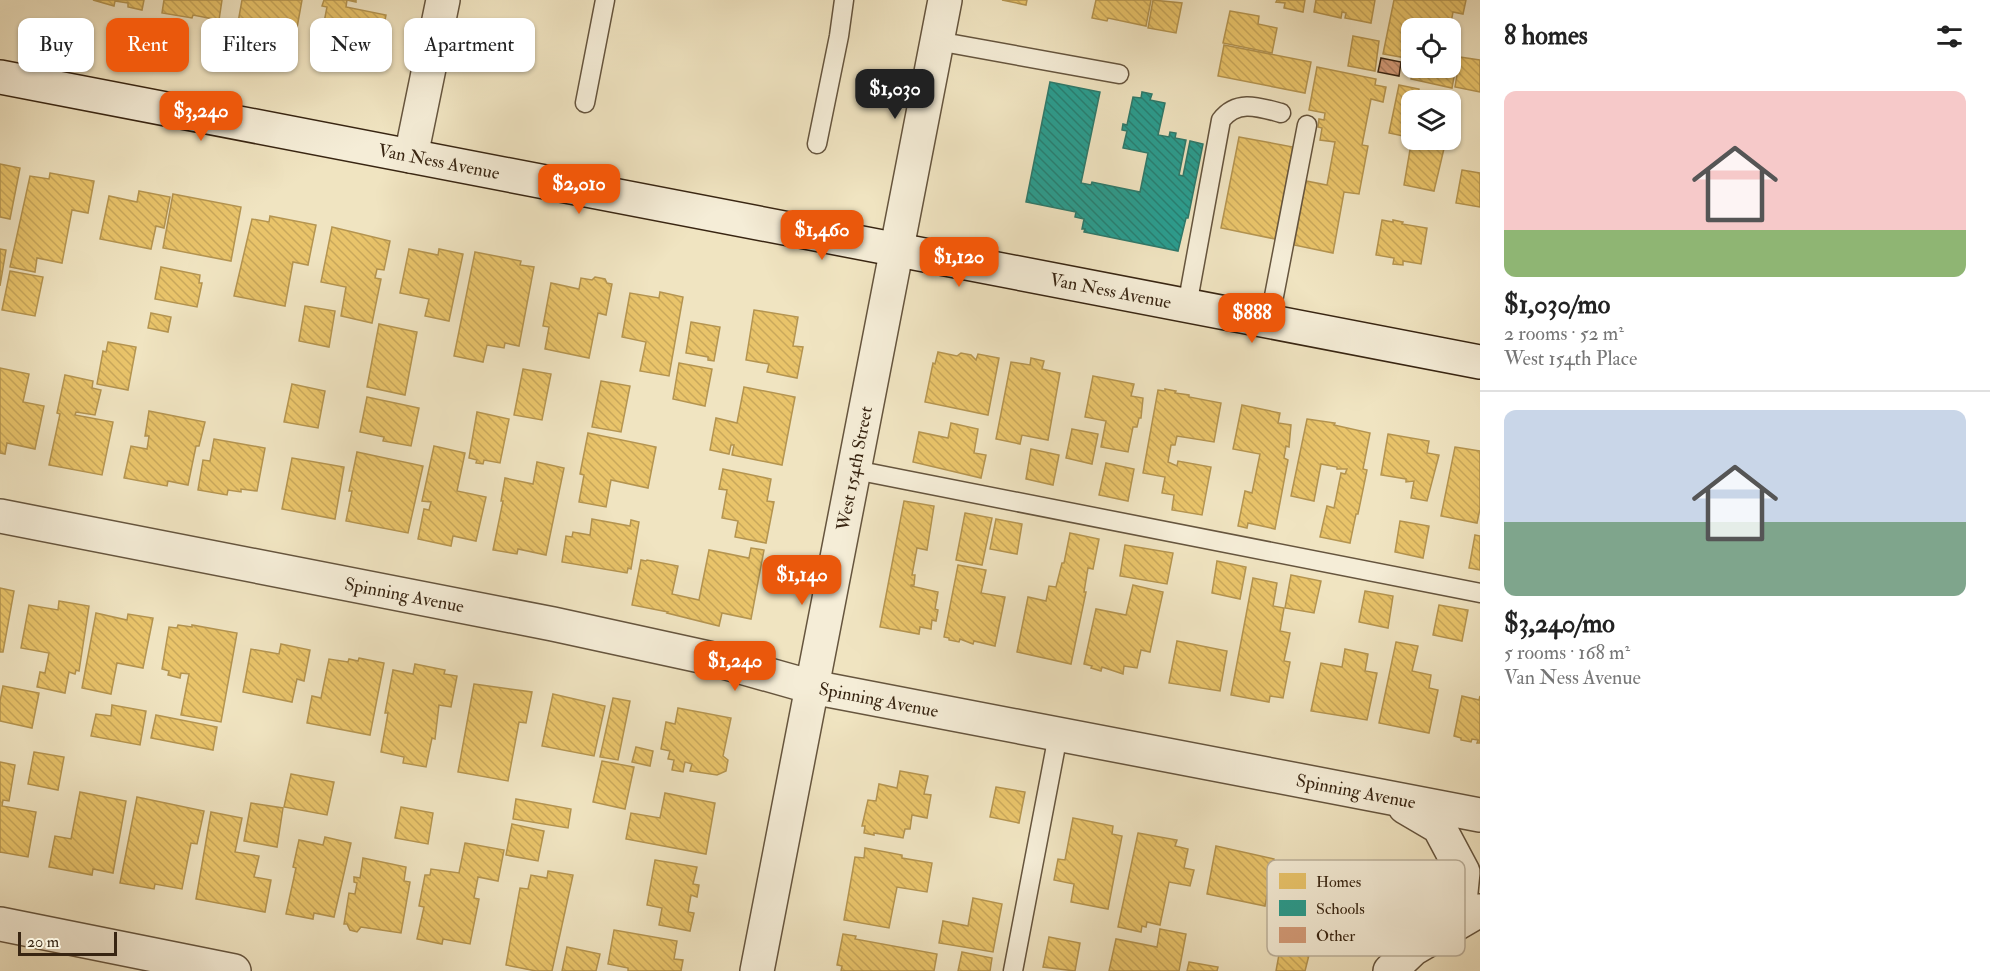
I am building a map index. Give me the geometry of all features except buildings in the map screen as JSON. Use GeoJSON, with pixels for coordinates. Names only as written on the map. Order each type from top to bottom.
{"type":"FeatureCollection","features":[{"type":"Feature","properties":{"kind":"street"},"geometry":{"type":"LineString","coordinates":[[411,156],[443,0]]}},
{"type":"Feature","properties":{"kind":"street","name":"West 154th Street"},"geometry":{"type":"LineString","coordinates":[[757,971],[945,0]]}},
{"type":"Feature","properties":{"kind":"street","name":"Van Ness Avenue"},"geometry":{"type":"LineString","coordinates":[[0,77],[1480,362]]}},
{"type":"Feature","properties":{"kind":"street","name":"Spinning Avenue"},"geometry":{"type":"LineString","coordinates":[[0,516],[553,624],[709,658],[812,687],[1480,815]]}},
{"type":"Feature","properties":{"kind":"street"},"geometry":{"type":"LineString","coordinates":[[1390,798],[1439,827],[1457,860]]}},
{"type":"Feature","properties":{"kind":"street"},"geometry":{"type":"LineString","coordinates":[[1465,880],[1470,921]]}},
{"type":"Feature","properties":{"kind":"street"},"geometry":{"type":"LineString","coordinates":[[0,924],[234,971]]}},
{"type":"Feature","properties":{"kind":"street"},"geometry":{"type":"LineString","coordinates":[[1390,971],[1406,956]]}},
{"type":"Feature","properties":{"kind":"lane"},"geometry":{"type":"LineString","coordinates":[[585,103],[604,0]]}},
{"type":"Feature","properties":{"kind":"lane"},"geometry":{"type":"LineString","coordinates":[[817,144],[844,0]]}},
{"type":"Feature","properties":{"kind":"lane"},"geometry":{"type":"LineString","coordinates":[[937,41],[1119,74]]}},
{"type":"Feature","properties":{"kind":"lane"},"geometry":{"type":"LineString","coordinates":[[1187,306],[1221,120],[1227,111],[1241,107],[1257,107],[1281,113]]}},
{"type":"Feature","properties":{"kind":"lane"},"geometry":{"type":"LineString","coordinates":[[1269,321],[1307,125]]}},
{"type":"Feature","properties":{"kind":"lane"},"geometry":{"type":"LineString","coordinates":[[855,470],[1480,594]]}},
{"type":"Feature","properties":{"kind":"lane"},"geometry":{"type":"LineString","coordinates":[[1013,971],[1058,735]]}}]}
